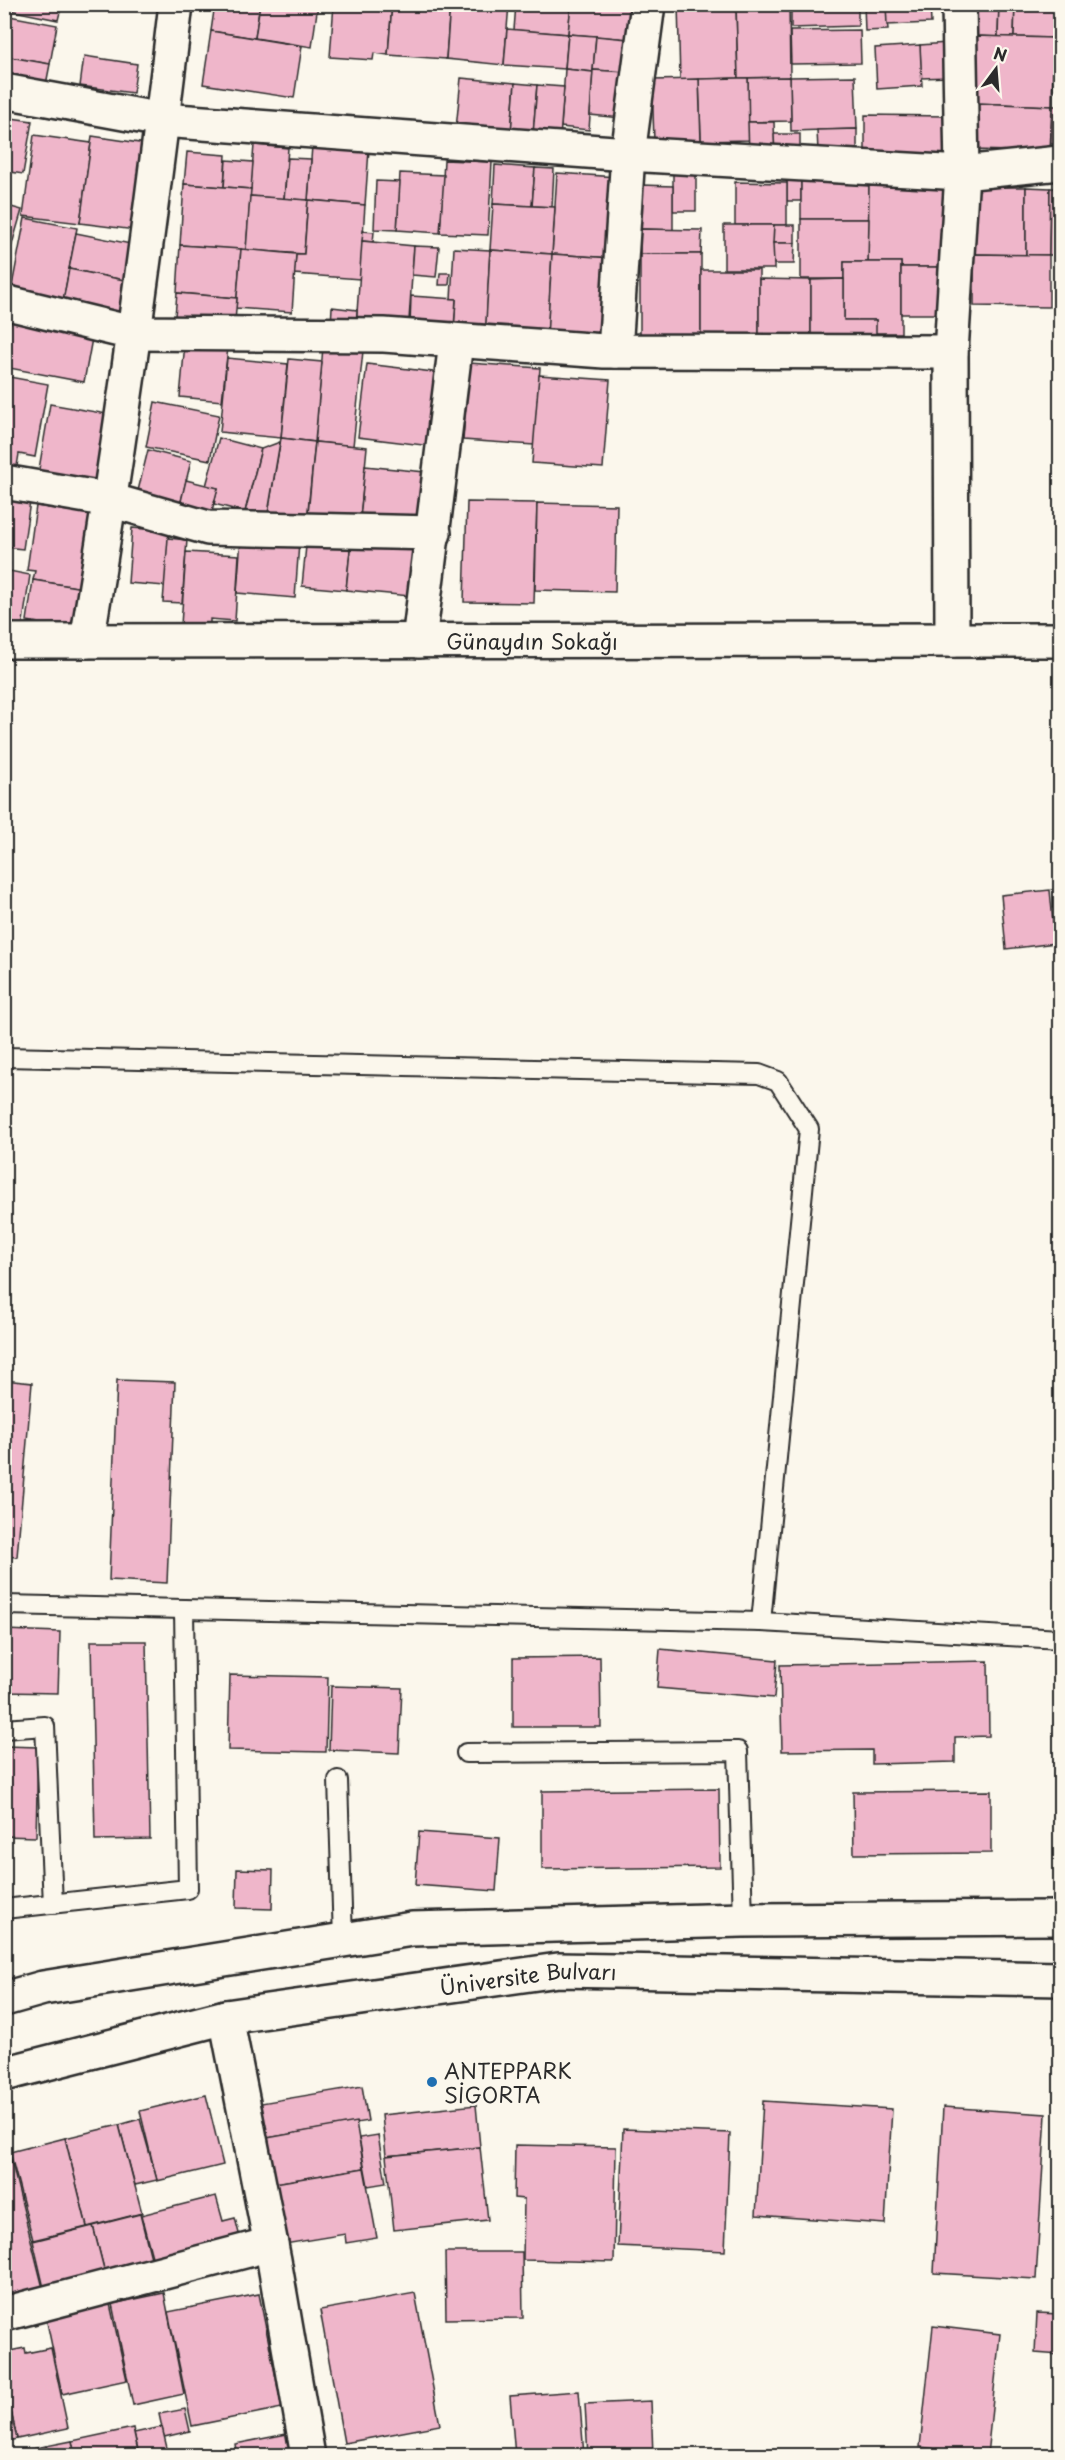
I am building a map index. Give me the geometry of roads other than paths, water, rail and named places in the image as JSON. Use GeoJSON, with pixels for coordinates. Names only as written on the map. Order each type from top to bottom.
{"type":"FeatureCollection","features":[{"type":"Feature","properties":{"kind":"street"},"geometry":{"type":"LineString","coordinates":[[87,641],[110,500],[132,333],[147,250],[176,4]]}},
{"type":"Feature","properties":{"kind":"street"},"geometry":{"type":"LineString","coordinates":[[615,351],[628,154],[648,4]]}},
{"type":"Feature","properties":{"kind":"street"},"geometry":{"type":"LineString","coordinates":[[952,640],[951,352],[962,173],[958,4]]}},
{"type":"Feature","properties":{"kind":"street"},"geometry":{"type":"LineString","coordinates":[[4,91],[162,120],[628,154],[962,173],[1060,163]]}},
{"type":"Feature","properties":{"kind":"street"},"geometry":{"type":"LineString","coordinates":[[4,302],[132,333],[384,335],[456,342],[615,351],[951,352]]}},
{"type":"Feature","properties":{"kind":"street"},"geometry":{"type":"LineString","coordinates":[[419,641],[456,342]]}},
{"type":"Feature","properties":{"kind":"street"},"geometry":{"type":"LineString","coordinates":[[4,482],[110,500],[208,528],[434,533]]}},
{"type":"Feature","properties":{"kind":"street","name":"Günaydın Sokağı"},"geometry":{"type":"LineString","coordinates":[[4,641],[1060,640]]}},
{"type":"Feature","properties":{"kind":"street"},"geometry":{"type":"LineString","coordinates":[[9,1995],[412,1929],[743,1920],[1060,1918]]}},
{"type":"Feature","properties":{"kind":"street","name":"Üniversite Bulvarı"},"geometry":{"type":"LineString","coordinates":[[4,2073],[226,2017],[558,1970],[1060,1979]]}},
{"type":"Feature","properties":{"kind":"street"},"geometry":{"type":"LineString","coordinates":[[226,2017],[271,2244],[308,2456]]}},
{"type":"Feature","properties":{"kind":"street"},"geometry":{"type":"LineString","coordinates":[[4,2314],[271,2244]]}},
{"type":"Feature","properties":{"kind":"lane"},"geometry":{"type":"LineString","coordinates":[[4,1057],[759,1074],[778,1081],[809,1129],[761,1622]]}},
{"type":"Feature","properties":{"kind":"lane"},"geometry":{"type":"LineString","coordinates":[[4,1605],[761,1622],[1060,1639]]}},
{"type":"Feature","properties":{"kind":"lane"},"geometry":{"type":"LineString","coordinates":[[4,1909],[188,1889],[184,1609]]}},
{"type":"Feature","properties":{"kind":"lane"},"geometry":{"type":"LineString","coordinates":[[4,1729],[45,1726],[53,1904]]}},
{"type":"Feature","properties":{"kind":"lane"},"geometry":{"type":"LineString","coordinates":[[466,1753],[738,1751],[743,1920]]}},
{"type":"Feature","properties":{"kind":"lane"},"geometry":{"type":"LineString","coordinates":[[338,1780],[344,1940]]}},
{"type":"Feature","properties":{"kind":"place","name":"ANTEPPARK SİGORTA"},"geometry":{"type":"Point","coordinates":[432,2082]}}]}
